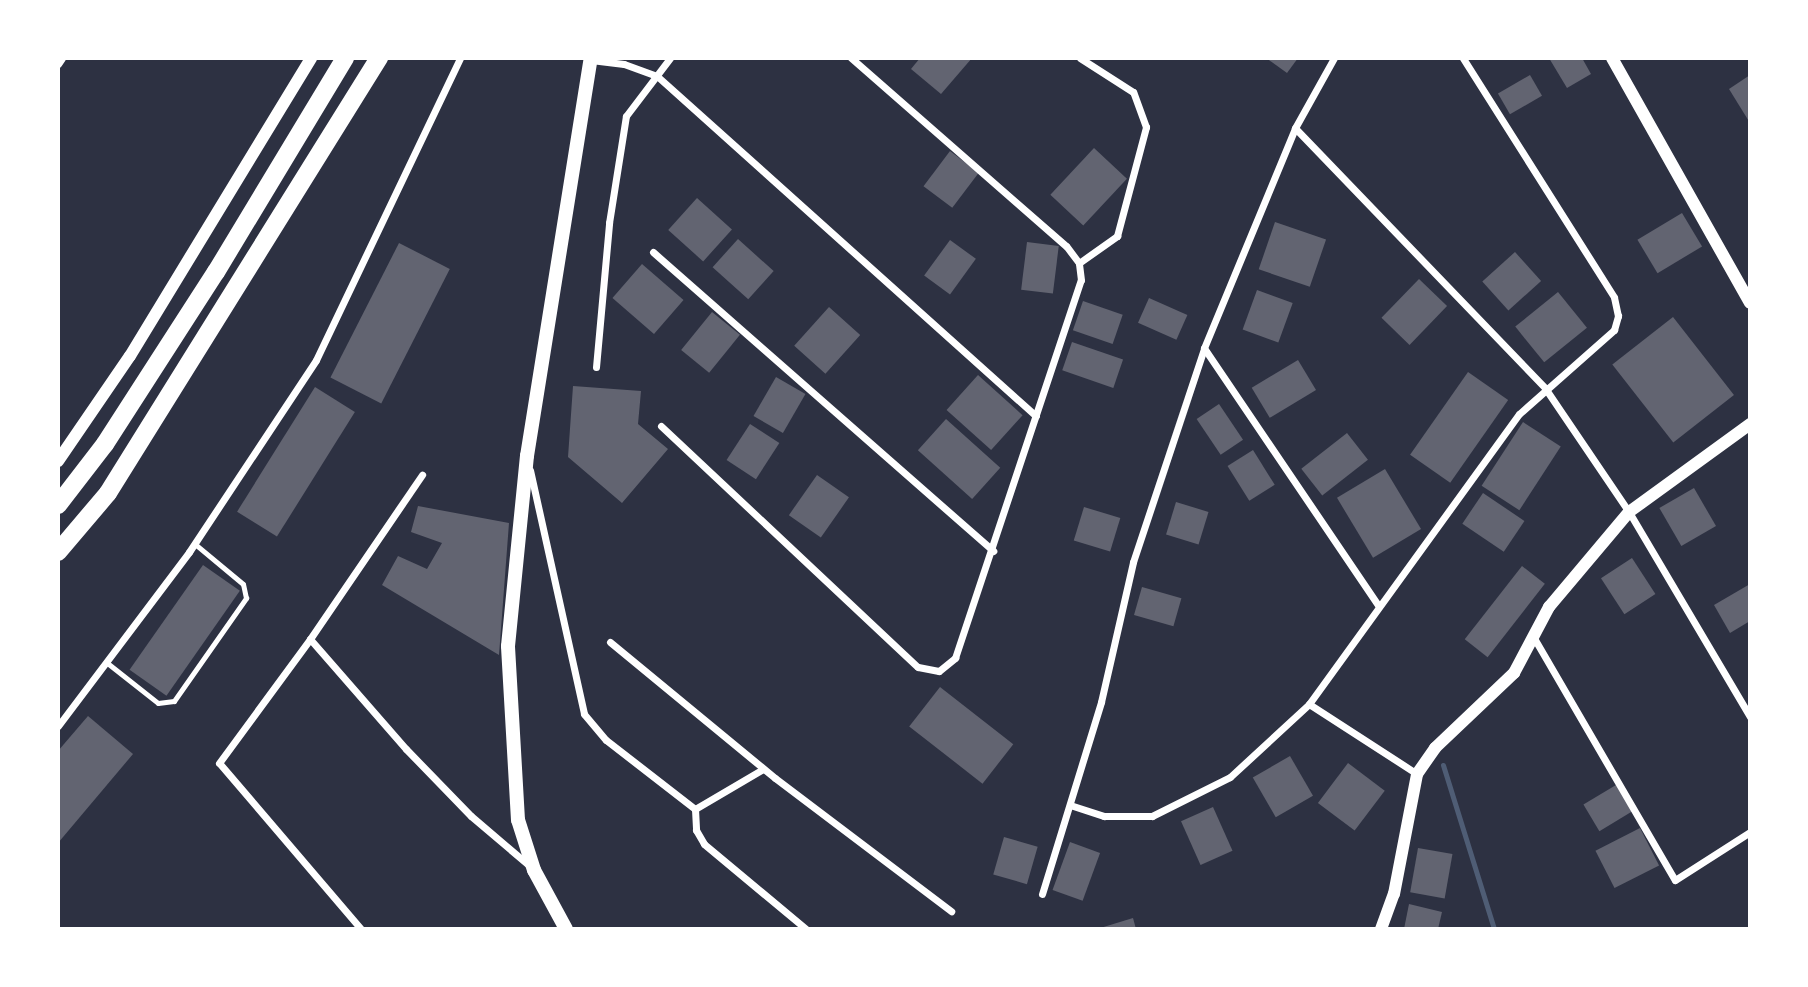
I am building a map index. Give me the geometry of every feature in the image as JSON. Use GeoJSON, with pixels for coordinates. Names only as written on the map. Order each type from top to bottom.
{"type":"FeatureCollection","features":[{"type":"Feature","properties":{"kind":"highway"},"geometry":{"type":"LineString","coordinates":[[58,505],[105,444],[216,272],[345,58]]}},
{"type":"Feature","properties":{"kind":"highway"},"geometry":{"type":"LineString","coordinates":[[58,552],[108,493],[379,58]]}},
{"type":"Feature","properties":{"kind":"main road"},"geometry":{"type":"LineString","coordinates":[[566,929],[534,870],[518,821],[508,646],[527,456],[591,59]]}},
{"type":"Feature","properties":{"kind":"street"},"geometry":{"type":"LineString","coordinates":[[58,64],[62,58]]}},
{"type":"Feature","properties":{"kind":"street"},"geometry":{"type":"LineString","coordinates":[[58,461],[130,356],[311,58]]}},
{"type":"Feature","properties":{"kind":"street"},"geometry":{"type":"LineString","coordinates":[[58,726],[195,544],[316,360],[460,58]]}},
{"type":"Feature","properties":{"kind":"street"},"geometry":{"type":"LineString","coordinates":[[596,367],[609,223],[626,116],[670,58]]}},
{"type":"Feature","properties":{"kind":"street"},"geometry":{"type":"LineString","coordinates":[[661,426],[918,667],[939,671],[955,658],[993,551],[1081,280],[1079,263],[1066,246],[851,58]]}},
{"type":"Feature","properties":{"kind":"street"},"geometry":{"type":"LineString","coordinates":[[1079,263],[1116,236],[1146,127],[1133,92],[1080,58]]}},
{"type":"Feature","properties":{"kind":"street"},"geometry":{"type":"LineString","coordinates":[[1042,894],[1101,702],[1133,562],[1205,348],[1295,128],[1334,58]]}},
{"type":"Feature","properties":{"kind":"street"},"geometry":{"type":"LineString","coordinates":[[1070,805],[1104,816],[1152,816],[1230,777],[1309,704],[1378,605],[1519,414],[1545,388],[1614,330],[1618,316],[1614,298],[1463,58]]}},
{"type":"Feature","properties":{"kind":"street"},"geometry":{"type":"LineString","coordinates":[[1612,58],[1750,303]]}},
{"type":"Feature","properties":{"kind":"street"},"geometry":{"type":"LineString","coordinates":[[591,59],[624,64],[657,76],[1036,416]]}},
{"type":"Feature","properties":{"kind":"street"},"geometry":{"type":"LineString","coordinates":[[1295,128],[1545,388],[1629,512],[1750,716]]}},
{"type":"Feature","properties":{"kind":"street"},"geometry":{"type":"LineString","coordinates":[[653,252],[993,551]]}},
{"type":"Feature","properties":{"kind":"street"},"geometry":{"type":"LineString","coordinates":[[1205,348],[1378,605]]}},
{"type":"Feature","properties":{"kind":"street"},"geometry":{"type":"LineString","coordinates":[[1381,929],[1394,894],[1417,774],[1435,748],[1514,673],[1549,607],[1629,512],[1750,424]]}},
{"type":"Feature","properties":{"kind":"street"},"geometry":{"type":"LineString","coordinates":[[527,456],[584,714],[606,740],[695,809],[696,830],[704,844],[806,929]]}},
{"type":"Feature","properties":{"kind":"street"},"geometry":{"type":"LineString","coordinates":[[361,929],[219,763],[310,639],[422,475]]}},
{"type":"Feature","properties":{"kind":"street"},"geometry":{"type":"LineString","coordinates":[[1534,638],[1675,880],[1750,832]]}},
{"type":"Feature","properties":{"kind":"street"},"geometry":{"type":"LineString","coordinates":[[310,639],[344,683],[434,778],[534,870]]}},
{"type":"Feature","properties":{"kind":"street"},"geometry":{"type":"LineString","coordinates":[[610,642],[763,769],[951,911]]}},
{"type":"Feature","properties":{"kind":"street"},"geometry":{"type":"LineString","coordinates":[[1309,704],[1417,774]]}},
{"type":"Feature","properties":{"kind":"street"},"geometry":{"type":"LineString","coordinates":[[695,809],[763,769]]}},
{"type":"Feature","properties":{"kind":"lane"},"geometry":{"type":"LineString","coordinates":[[106,662],[158,703],[174,701],[246,598],[243,584],[195,544]]}},
{"type":"Feature","properties":{"kind":"building"},"geometry":{"type":"Polygon","coordinates":[[[920,58],[972,58],[941,94],[911,69],[920,58]]]}},
{"type":"Feature","properties":{"kind":"building"},"geometry":{"type":"Polygon","coordinates":[[[1266,58],[1298,58],[1287,73],[1266,58]]]}},
{"type":"Feature","properties":{"kind":"building"},"geometry":{"type":"Polygon","coordinates":[[[1549,58],[1582,58],[1591,74],[1567,88],[1549,58]]]}},
{"type":"Feature","properties":{"kind":"building"},"geometry":{"type":"Polygon","coordinates":[[[1530,75],[1542,96],[1510,114],[1498,94],[1530,75]]]}},
{"type":"Feature","properties":{"kind":"building"},"geometry":{"type":"Polygon","coordinates":[[[1750,75],[1750,123],[1729,89],[1750,75]]]}},
{"type":"Feature","properties":{"kind":"building"},"geometry":{"type":"Polygon","coordinates":[[[1094,148],[1127,179],[1083,225],[1050,195],[1094,148]]]}},
{"type":"Feature","properties":{"kind":"building"},"geometry":{"type":"Polygon","coordinates":[[[950,151],[979,173],[952,208],[924,186],[950,151]]]}},
{"type":"Feature","properties":{"kind":"building"},"geometry":{"type":"Polygon","coordinates":[[[697,198],[732,229],[703,261],[668,230],[697,198]]]}},
{"type":"Feature","properties":{"kind":"building"},"geometry":{"type":"Polygon","coordinates":[[[1682,213],[1702,246],[1658,273],[1637,240],[1682,213]]]}},
{"type":"Feature","properties":{"kind":"building"},"geometry":{"type":"Polygon","coordinates":[[[1275,222],[1326,240],[1310,287],[1259,269],[1275,222]]]}},
{"type":"Feature","properties":{"kind":"building"},"geometry":{"type":"Polygon","coordinates":[[[738,239],[774,271],[748,299],[713,267],[738,239]]]}},
{"type":"Feature","properties":{"kind":"building"},"geometry":{"type":"Polygon","coordinates":[[[950,240],[976,259],[950,294],[924,276],[950,240]]]}},
{"type":"Feature","properties":{"kind":"building"},"geometry":{"type":"Polygon","coordinates":[[[1027,242],[1059,246],[1053,294],[1021,290],[1027,242]]]}},
{"type":"Feature","properties":{"kind":"building"},"geometry":{"type":"Polygon","coordinates":[[[399,243],[450,269],[381,403],[330,378],[399,243]]]}},
{"type":"Feature","properties":{"kind":"building"},"geometry":{"type":"Polygon","coordinates":[[[1515,252],[1541,281],[1508,310],[1482,281],[1515,252]]]}},
{"type":"Feature","properties":{"kind":"building"},"geometry":{"type":"Polygon","coordinates":[[[642,264],[684,300],[654,334],[612,298],[642,264]]]}},
{"type":"Feature","properties":{"kind":"building"},"geometry":{"type":"Polygon","coordinates":[[[1419,279],[1447,306],[1410,345],[1381,318],[1419,279]]]}},
{"type":"Feature","properties":{"kind":"building"},"geometry":{"type":"Polygon","coordinates":[[[1257,290],[1293,303],[1278,342],[1243,329],[1257,290]]]}},
{"type":"Feature","properties":{"kind":"building"},"geometry":{"type":"Polygon","coordinates":[[[1558,292],[1587,328],[1544,362],[1515,327],[1558,292]]]}},
{"type":"Feature","properties":{"kind":"building"},"geometry":{"type":"Polygon","coordinates":[[[1149,298],[1187,315],[1176,340],[1138,323],[1149,298]]]}},
{"type":"Feature","properties":{"kind":"building"},"geometry":{"type":"Polygon","coordinates":[[[1083,301],[1123,315],[1113,344],[1073,330],[1083,301]]]}},
{"type":"Feature","properties":{"kind":"building"},"geometry":{"type":"Polygon","coordinates":[[[829,307],[860,335],[825,374],[794,346],[829,307]]]}},
{"type":"Feature","properties":{"kind":"building"},"geometry":{"type":"Polygon","coordinates":[[[712,312],[740,335],[709,373],[681,350],[712,312]]]}},
{"type":"Feature","properties":{"kind":"building"},"geometry":{"type":"Polygon","coordinates":[[[1673,317],[1734,395],[1673,442],[1612,364],[1673,317]]]}},
{"type":"Feature","properties":{"kind":"building"},"geometry":{"type":"Polygon","coordinates":[[[1072,342],[1123,360],[1113,388],[1062,370],[1072,342]]]}},
{"type":"Feature","properties":{"kind":"building"},"geometry":{"type":"Polygon","coordinates":[[[1298,360],[1316,390],[1270,418],[1252,388],[1298,360]]]}},
{"type":"Feature","properties":{"kind":"building"},"geometry":{"type":"Polygon","coordinates":[[[1468,372],[1508,400],[1450,483],[1410,455],[1468,372]]]}},
{"type":"Feature","properties":{"kind":"building"},"geometry":{"type":"Polygon","coordinates":[[[978,375],[1023,415],[991,450],[947,410],[978,375]]]}},
{"type":"Feature","properties":{"kind":"building"},"geometry":{"type":"Polygon","coordinates":[[[776,377],[805,394],[783,433],[754,416],[776,377]]]}},
{"type":"Feature","properties":{"kind":"building"},"geometry":{"type":"Polygon","coordinates":[[[573,386],[641,391],[638,424],[668,449],[622,503],[568,457],[573,386]]]}},
{"type":"Feature","properties":{"kind":"building"},"geometry":{"type":"Polygon","coordinates":[[[315,387],[355,412],[277,537],[237,512],[315,387]]]}},
{"type":"Feature","properties":{"kind":"building"},"geometry":{"type":"Polygon","coordinates":[[[1219,404],[1243,440],[1221,455],[1197,419],[1219,404]]]}},
{"type":"Feature","properties":{"kind":"building"},"geometry":{"type":"Polygon","coordinates":[[[946,419],[1000,468],[972,499],[918,450],[946,419]]]}},
{"type":"Feature","properties":{"kind":"building"},"geometry":{"type":"Polygon","coordinates":[[[1523,422],[1561,447],[1519,510],[1482,486],[1523,422]]]}},
{"type":"Feature","properties":{"kind":"building"},"geometry":{"type":"Polygon","coordinates":[[[750,424],[779,443],[756,479],[727,460],[750,424]]]}},
{"type":"Feature","properties":{"kind":"building"},"geometry":{"type":"Polygon","coordinates":[[[1347,433],[1368,460],[1322,496],[1301,469],[1347,433]]]}},
{"type":"Feature","properties":{"kind":"building"},"geometry":{"type":"Polygon","coordinates":[[[1253,450],[1275,485],[1249,501],[1228,466],[1253,450]]]}},
{"type":"Feature","properties":{"kind":"building"},"geometry":{"type":"Polygon","coordinates":[[[1385,469],[1421,529],[1373,558],[1337,498],[1385,469]]]}},
{"type":"Feature","properties":{"kind":"building"},"geometry":{"type":"Polygon","coordinates":[[[817,475],[849,497],[821,538],[789,515],[817,475]]]}},
{"type":"Feature","properties":{"kind":"building"},"geometry":{"type":"Polygon","coordinates":[[[1694,488],[1716,526],[1681,546],[1659,508],[1694,488]]]}},
{"type":"Feature","properties":{"kind":"building"},"geometry":{"type":"Polygon","coordinates":[[[1483,493],[1524,521],[1504,552],[1462,524],[1483,493]]]}},
{"type":"Feature","properties":{"kind":"building"},"geometry":{"type":"Polygon","coordinates":[[[1176,502],[1209,512],[1199,544],[1166,535],[1176,502]]]}},
{"type":"Feature","properties":{"kind":"building"},"geometry":{"type":"Polygon","coordinates":[[[418,506],[509,523],[499,655],[382,585],[398,556],[427,569],[442,543],[411,532],[418,506]]]}},
{"type":"Feature","properties":{"kind":"building"},"geometry":{"type":"Polygon","coordinates":[[[1084,507],[1120,518],[1110,552],[1074,540],[1084,507]]]}},
{"type":"Feature","properties":{"kind":"building"},"geometry":{"type":"Polygon","coordinates":[[[1632,558],[1655,594],[1624,614],[1601,578],[1632,558]]]}},
{"type":"Feature","properties":{"kind":"building"},"geometry":{"type":"Polygon","coordinates":[[[203,565],[240,591],[166,696],[130,670],[203,565]]]}},
{"type":"Feature","properties":{"kind":"building"},"geometry":{"type":"Polygon","coordinates":[[[1522,566],[1545,584],[1488,657],[1465,639],[1522,566]]]}},
{"type":"Feature","properties":{"kind":"building"},"geometry":{"type":"Polygon","coordinates":[[[1750,584],[1750,621],[1730,633],[1714,605],[1750,584]]]}},
{"type":"Feature","properties":{"kind":"building"},"geometry":{"type":"Polygon","coordinates":[[[1142,587],[1181,598],[1173,626],[1134,615],[1142,587]]]}},
{"type":"Feature","properties":{"kind":"building"},"geometry":{"type":"Polygon","coordinates":[[[940,687],[1013,744],[983,784],[909,726],[940,687]]]}},
{"type":"Feature","properties":{"kind":"building"},"geometry":{"type":"Polygon","coordinates":[[[88,716],[133,754],[58,843],[58,751],[88,716]]]}},
{"type":"Feature","properties":{"kind":"building"},"geometry":{"type":"Polygon","coordinates":[[[1290,756],[1313,796],[1276,817],[1253,778],[1290,756]]]}},
{"type":"Feature","properties":{"kind":"building"},"geometry":{"type":"Polygon","coordinates":[[[1348,763],[1385,791],[1355,831],[1318,803],[1348,763]]]}},
{"type":"Feature","properties":{"kind":"building"},"geometry":{"type":"Polygon","coordinates":[[[1616,785],[1632,812],[1599,831],[1583,805],[1616,785]]]}},
{"type":"Feature","properties":{"kind":"building"},"geometry":{"type":"Polygon","coordinates":[[[1213,807],[1233,851],[1201,865],[1181,821],[1213,807]]]}},
{"type":"Feature","properties":{"kind":"building"},"geometry":{"type":"Polygon","coordinates":[[[1640,828],[1659,865],[1615,888],[1595,851],[1640,828]]]}},
{"type":"Feature","properties":{"kind":"building"},"geometry":{"type":"Polygon","coordinates":[[[1004,837],[1038,847],[1027,884],[993,874],[1004,837]]]}},
{"type":"Feature","properties":{"kind":"building"},"geometry":{"type":"Polygon","coordinates":[[[1070,842],[1100,853],[1083,901],[1053,890],[1070,842]]]}},
{"type":"Feature","properties":{"kind":"building"},"geometry":{"type":"Polygon","coordinates":[[[1418,848],[1452,854],[1445,898],[1410,892],[1418,848]]]}},
{"type":"Feature","properties":{"kind":"building"},"geometry":{"type":"Polygon","coordinates":[[[1409,904],[1442,912],[1438,929],[1404,929],[1409,904]]]}},
{"type":"Feature","properties":{"kind":"building"},"geometry":{"type":"Polygon","coordinates":[[[1133,918],[1136,929],[1097,929],[1133,918]]]}},
{"type":"Feature","properties":{"kind":"waterway"},"geometry":{"type":"LineString","coordinates":[[1443,765],[1494,929]]}}]}
